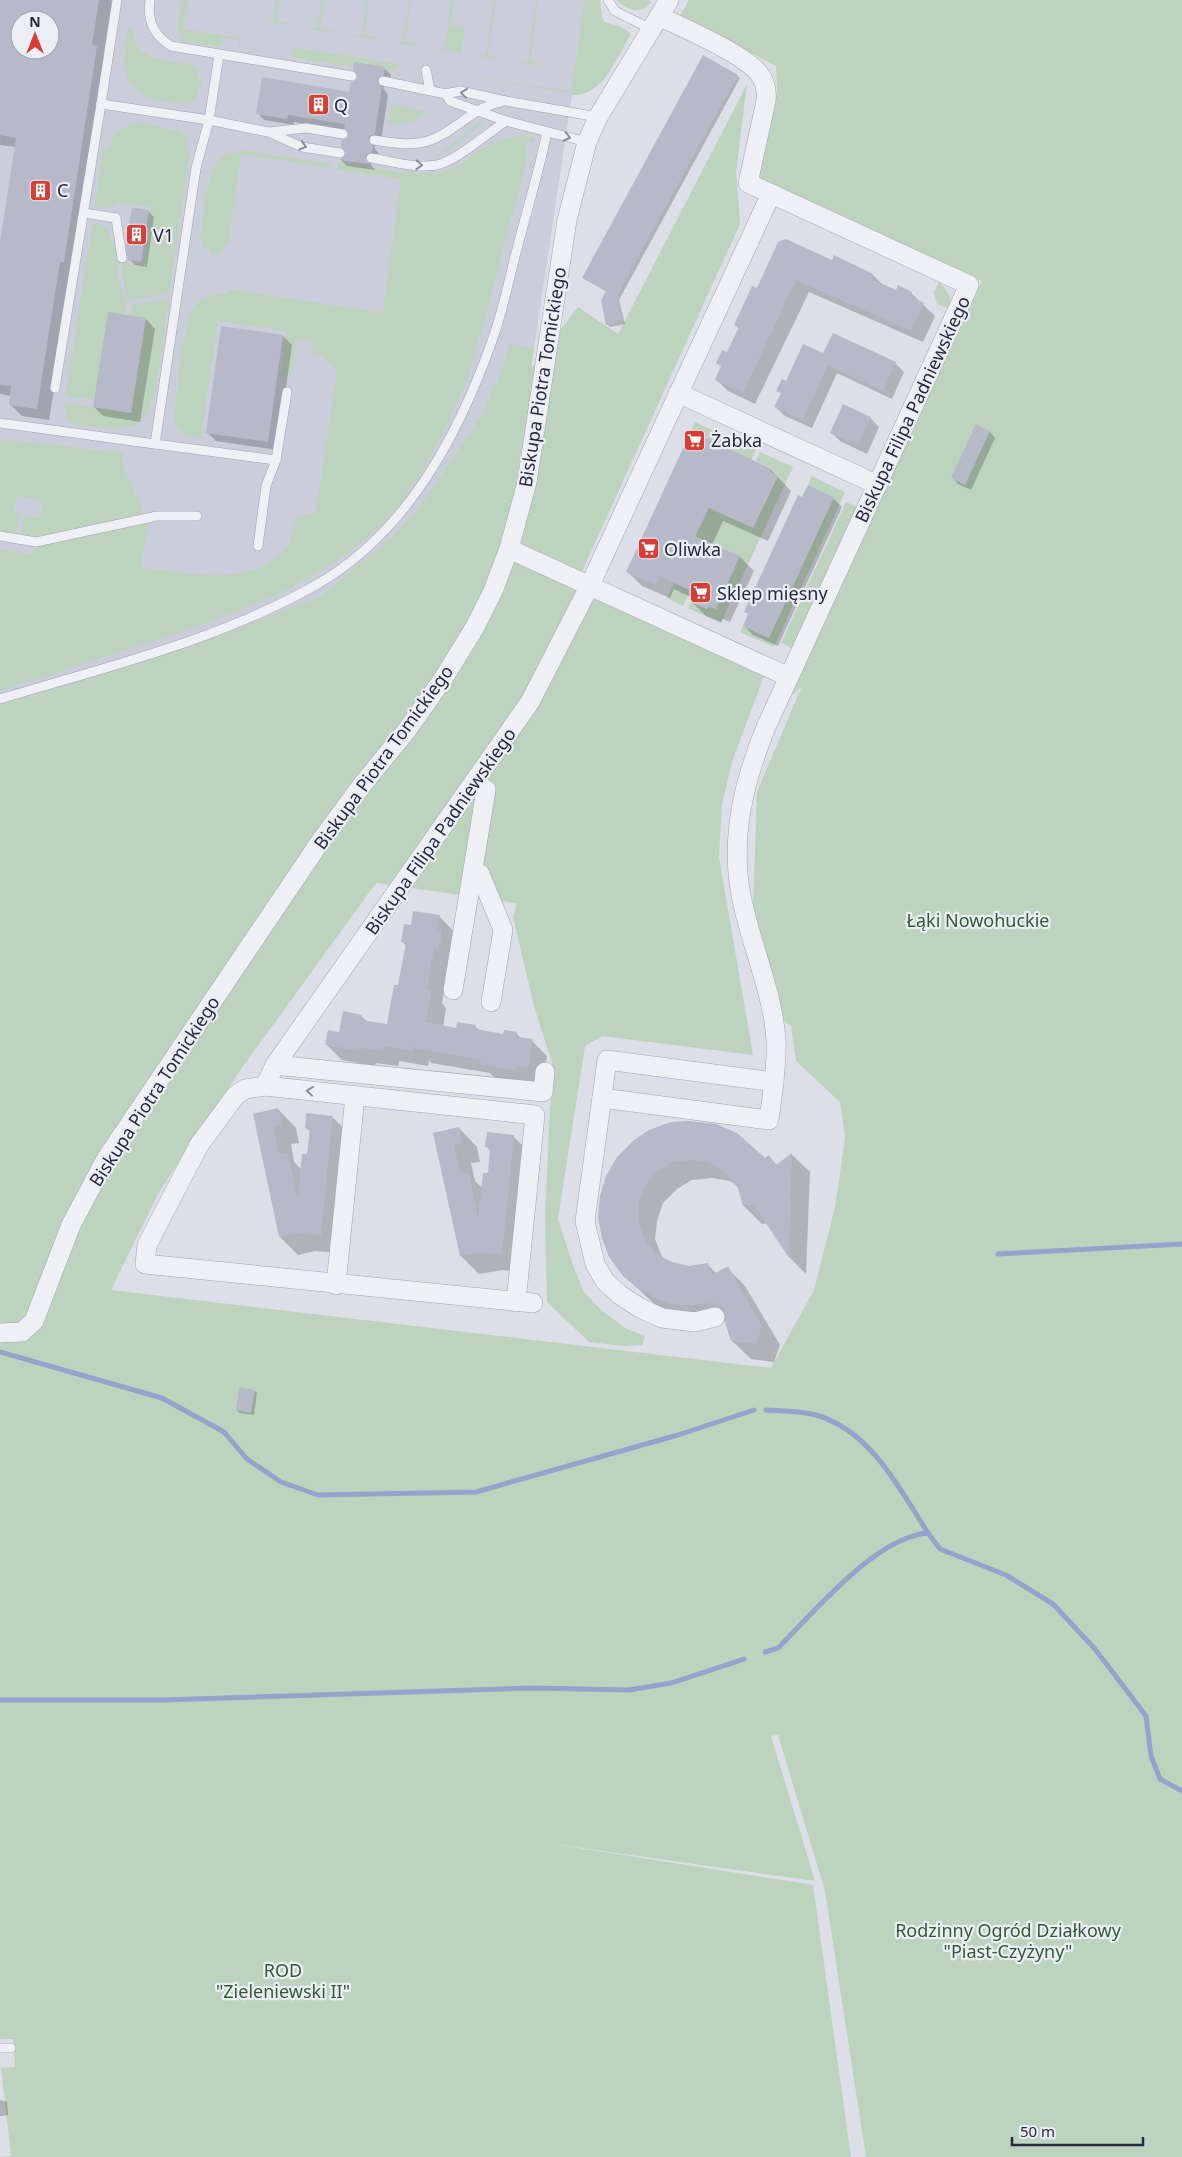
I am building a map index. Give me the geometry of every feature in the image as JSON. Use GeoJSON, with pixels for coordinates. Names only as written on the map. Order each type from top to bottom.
{"type":"FeatureCollection","features":[{"type":"Feature","properties":{"kind":"street","name":"Biskupa Piotra Tomickiego"},"geometry":{"type":"LineString","coordinates":[[0,1333],[22,1332],[34,1321],[71,1225],[106,1159],[320,842],[362,785],[407,730],[443,679],[476,627],[494,591],[509,548],[527,482],[567,220],[587,142],[598,117],[660,15]]}},
{"type":"Feature","properties":{"kind":"street","name":"Biskupa Filipa Padniewskiego"},"geometry":{"type":"LineString","coordinates":[[602,1098],[769,1120],[776,1058],[772,1014],[741,895],[737,839],[749,772],[789,677],[969,285],[748,183],[766,101],[766,91],[761,76],[755,69],[737,56],[660,15]]}},
{"type":"Feature","properties":{"kind":"street","name":"Biskupa Filipa Padniewskiego"},"geometry":{"type":"LineString","coordinates":[[265,1086],[275,1065],[530,702],[589,587],[771,194]]}},
{"type":"Feature","properties":{"kind":"street"},"geometry":{"type":"LineString","coordinates":[[678,393],[878,486]]}},
{"type":"Feature","properties":{"kind":"street"},"geometry":{"type":"LineString","coordinates":[[509,548],[589,587],[789,677]]}},
{"type":"Feature","properties":{"kind":"street"},"geometry":{"type":"LineString","coordinates":[[453,990],[486,790],[475,782]]}},
{"type":"Feature","properties":{"kind":"street"},"geometry":{"type":"LineString","coordinates":[[473,873],[480,874],[503,930],[491,1002]]}},
{"type":"Feature","properties":{"kind":"street"},"geometry":{"type":"LineString","coordinates":[[715,1317],[696,1322],[662,1318],[640,1308],[620,1295],[605,1281],[595,1264],[585,1221],[607,1060],[774,1082]]}},
{"type":"Feature","properties":{"kind":"street"},"geometry":{"type":"LineString","coordinates":[[275,1065],[543,1092],[545,1072]]}},
{"type":"Feature","properties":{"kind":"street"},"geometry":{"type":"LineString","coordinates":[[265,1086],[355,1096],[535,1115],[525,1302],[336,1285],[145,1264],[147,1245],[198,1144],[236,1095],[245,1089],[265,1086]]}},
{"type":"Feature","properties":{"kind":"street"},"geometry":{"type":"LineString","coordinates":[[336,1285],[355,1096]]}},
{"type":"Feature","properties":{"kind":"lane"},"geometry":{"type":"LineString","coordinates":[[55,388],[117,0]]}},
{"type":"Feature","properties":{"kind":"lane"},"geometry":{"type":"LineString","coordinates":[[150,0],[149,19],[152,28],[166,43],[176,48],[352,76]]}},
{"type":"Feature","properties":{"kind":"lane"},"geometry":{"type":"LineString","coordinates":[[608,0],[615,11],[660,15]]}},
{"type":"Feature","properties":{"kind":"lane"},"geometry":{"type":"LineString","coordinates":[[154,444],[196,168],[209,120],[219,55]]}},
{"type":"Feature","properties":{"kind":"lane"},"geometry":{"type":"LineString","coordinates":[[426,70],[430,90]]}},
{"type":"Feature","properties":{"kind":"lane"},"geometry":{"type":"LineString","coordinates":[[383,81],[446,94],[460,91],[598,117]]}},
{"type":"Feature","properties":{"kind":"lane"},"geometry":{"type":"LineString","coordinates":[[446,94],[450,101],[506,121],[587,142]]}},
{"type":"Feature","properties":{"kind":"lane"},"geometry":{"type":"LineString","coordinates":[[374,140],[412,144],[428,141],[444,134],[476,110],[490,104],[506,101]]}},
{"type":"Feature","properties":{"kind":"lane"},"geometry":{"type":"LineString","coordinates":[[101,104],[209,120],[268,132],[302,147],[340,153]]}},
{"type":"Feature","properties":{"kind":"lane"},"geometry":{"type":"LineString","coordinates":[[371,158],[414,165],[438,164],[451,159],[506,121]]}},
{"type":"Feature","properties":{"kind":"lane"},"geometry":{"type":"LineString","coordinates":[[268,132],[306,128],[343,134]]}},
{"type":"Feature","properties":{"kind":"lane"},"geometry":{"type":"LineString","coordinates":[[0,699],[187,642],[281,604],[326,578],[350,561],[385,531],[411,501],[446,450],[492,340],[547,132]]}},
{"type":"Feature","properties":{"kind":"lane"},"geometry":{"type":"LineString","coordinates":[[84,214],[116,218],[122,258]]}},
{"type":"Feature","properties":{"kind":"lane"},"geometry":{"type":"LineString","coordinates":[[258,546],[266,486],[276,460],[287,392]]}},
{"type":"Feature","properties":{"kind":"lane"},"geometry":{"type":"LineString","coordinates":[[0,423],[276,460]]}},
{"type":"Feature","properties":{"kind":"lane"},"geometry":{"type":"LineString","coordinates":[[0,536],[36,542],[157,516],[197,516]]}},
{"type":"Feature","properties":{"kind":"lane"},"geometry":{"type":"LineString","coordinates":[[0,2048],[11,2048]]}},
{"type":"Feature","properties":{"kind":"shaded area"},"geometry":{"type":"Polygon","coordinates":[[[0,0],[586,0],[531,369],[451,539],[0,757],[0,0]]]}},
{"type":"Feature","properties":{"kind":"green space"},"geometry":{"type":"Polygon","coordinates":[[[182,0],[188,0],[183,29],[243,39],[238,47],[239,40],[222,37],[220,47],[181,40],[177,29],[182,0]]]}},
{"type":"Feature","properties":{"kind":"green space"},"geometry":{"type":"Polygon","coordinates":[[[276,0],[280,0],[277,22],[287,23],[288,25],[261,21],[273,21],[276,0]]]}},
{"type":"Feature","properties":{"kind":"green space"},"geometry":{"type":"Polygon","coordinates":[[[321,0],[324,0],[320,29],[333,31],[333,33],[305,28],[317,28],[321,0]]]}},
{"type":"Feature","properties":{"kind":"green space"},"geometry":{"type":"Polygon","coordinates":[[[366,0],[369,0],[364,35],[375,37],[375,39],[350,35],[362,35],[366,0]]]}},
{"type":"Feature","properties":{"kind":"green space"},"geometry":{"type":"Polygon","coordinates":[[[409,0],[411,0],[405,42],[416,44],[416,46],[392,42],[403,42],[409,0]]]}},
{"type":"Feature","properties":{"kind":"green space"},"geometry":{"type":"Polygon","coordinates":[[[451,0],[454,0],[450,25],[465,28],[461,53],[433,48],[445,49],[451,0]]]}},
{"type":"Feature","properties":{"kind":"green space"},"geometry":{"type":"Polygon","coordinates":[[[494,0],[496,0],[488,56],[499,58],[499,60],[474,55],[486,55],[494,0]]]}},
{"type":"Feature","properties":{"kind":"green space"},"geometry":{"type":"Polygon","coordinates":[[[536,0],[538,0],[530,62],[540,64],[540,66],[516,62],[528,62],[536,0]]]}},
{"type":"Feature","properties":{"kind":"green space"},"geometry":{"type":"Polygon","coordinates":[[[585,0],[600,0],[602,18],[605,22],[622,27],[631,34],[608,74],[592,90],[583,94],[572,95],[572,93],[438,72],[571,91],[585,0]]]}},
{"type":"Feature","properties":{"kind":"green space"},"geometry":{"type":"Polygon","coordinates":[[[617,0],[648,0],[651,2],[644,9],[634,10],[620,4],[617,0]]]}},
{"type":"Feature","properties":{"kind":"green space"},"geometry":{"type":"Polygon","coordinates":[[[689,0],[1182,0],[1182,2157],[866,2157],[825,1891],[778,1735],[771,1736],[815,1881],[546,1843],[813,1885],[851,2157],[0,2157],[11,2156],[1,2068],[15,2067],[13,2039],[0,2039],[0,705],[190,647],[320,597],[391,538],[420,507],[482,415],[501,372],[510,343],[534,349],[531,368],[578,307],[618,334],[747,84],[736,172],[740,224],[574,589],[764,676],[732,762],[722,805],[719,857],[753,1055],[602,1036],[585,1046],[558,1219],[584,1292],[602,1311],[627,1329],[645,1336],[642,1345],[625,1346],[589,1342],[547,1302],[545,1216],[550,1107],[555,1073],[534,1006],[513,917],[517,903],[376,883],[239,1072],[159,1192],[111,1290],[771,1368],[814,1290],[835,1207],[845,1138],[840,1102],[796,1061],[791,1026],[780,1018],[753,909],[757,792],[802,686],[793,695],[792,689],[982,281],[761,179],[760,168],[763,145],[777,89],[776,66],[680,16],[689,0]]]}},
{"type":"Feature","properties":{"kind":"green space"},"geometry":{"type":"Polygon","coordinates":[[[128,28],[132,28],[134,39],[139,48],[146,54],[154,58],[194,66],[198,72],[198,78],[203,79],[196,99],[185,104],[166,102],[139,92],[132,85],[127,76],[125,66],[128,28]]]}},
{"type":"Feature","properties":{"kind":"green space"},"geometry":{"type":"Polygon","coordinates":[[[297,48],[402,65],[401,68],[397,68],[389,73],[354,62],[353,67],[296,58],[292,53],[297,48]]]}},
{"type":"Feature","properties":{"kind":"green space"},"geometry":{"type":"Polygon","coordinates":[[[392,104],[425,112],[425,114],[408,123],[388,125],[392,104]]]}},
{"type":"Feature","properties":{"kind":"green space"},"geometry":{"type":"Polygon","coordinates":[[[482,120],[484,122],[451,149],[435,157],[482,120]]]}},
{"type":"Feature","properties":{"kind":"green space"},"geometry":{"type":"Polygon","coordinates":[[[142,123],[181,132],[186,137],[185,151],[190,152],[169,294],[128,300],[121,272],[123,262],[144,265],[151,207],[118,203],[110,209],[98,207],[95,204],[103,149],[109,149],[113,138],[125,127],[142,123]]]}},
{"type":"Feature","properties":{"kind":"green space"},"geometry":{"type":"Polygon","coordinates":[[[518,136],[535,137],[534,143],[528,141],[525,143],[527,154],[525,166],[472,366],[451,417],[425,467],[405,498],[380,526],[351,551],[318,572],[246,608],[172,635],[0,691],[0,549],[34,555],[35,546],[146,522],[148,523],[141,568],[199,574],[238,574],[256,569],[272,560],[289,544],[297,518],[316,512],[337,373],[323,356],[312,354],[312,341],[297,338],[291,378],[280,376],[287,331],[218,321],[201,438],[187,435],[178,428],[174,419],[183,342],[190,314],[195,305],[202,299],[210,296],[227,294],[228,289],[383,313],[401,179],[337,169],[338,161],[398,172],[428,173],[459,166],[490,144],[518,136]]]}},
{"type":"Feature","properties":{"kind":"green space"},"geometry":{"type":"Polygon","coordinates":[[[246,151],[331,164],[330,168],[241,154],[228,243],[220,254],[210,256],[211,251],[203,248],[200,240],[211,173],[226,155],[246,151]]]}},
{"type":"Feature","properties":{"kind":"green space"},"geometry":{"type":"Polygon","coordinates":[[[96,223],[106,227],[120,258],[118,272],[126,305],[94,400],[66,396],[92,225],[96,223]]]}},
{"type":"Feature","properties":{"kind":"green space"},"geometry":{"type":"Polygon","coordinates":[[[939,281],[950,296],[949,309],[937,304],[934,293],[939,281]]]}},
{"type":"Feature","properties":{"kind":"green space"},"geometry":{"type":"Polygon","coordinates":[[[169,299],[155,394],[145,416],[135,425],[113,429],[72,424],[66,416],[65,403],[131,413],[146,319],[130,316],[132,304],[169,299]]]}},
{"type":"Feature","properties":{"kind":"green space"},"geometry":{"type":"Polygon","coordinates":[[[695,422],[756,450],[740,485],[753,528],[777,476],[770,472],[772,468],[756,461],[760,452],[793,467],[721,623],[688,608],[691,602],[707,609],[709,606],[716,609],[740,556],[712,543],[683,606],[667,598],[734,451],[691,431],[695,422]]]}},
{"type":"Feature","properties":{"kind":"green space"},"geometry":{"type":"Polygon","coordinates":[[[0,439],[123,453],[123,467],[144,514],[37,538],[20,535],[24,516],[40,518],[42,500],[17,496],[14,514],[19,515],[16,534],[0,531],[0,439]]]}},
{"type":"Feature","properties":{"kind":"green space"},"geometry":{"type":"Polygon","coordinates":[[[812,476],[845,492],[774,647],[740,632],[743,626],[769,638],[834,497],[808,485],[812,476]]]}},
{"type":"Feature","properties":{"kind":"green space"},"geometry":{"type":"Polygon","coordinates":[[[846,502],[857,507],[792,648],[781,643],[846,502]]]}},
{"type":"Feature","properties":{"kind":"building","name":"C"},"geometry":{"type":"Polygon","coordinates":[[[0,0],[99,0],[92,45],[97,46],[64,262],[60,262],[37,409],[9,405],[11,386],[0,385],[0,242],[16,138],[0,135],[0,0]]]}},
{"type":"Feature","properties":{"kind":"building"},"geometry":{"type":"Polygon","coordinates":[[[703,55],[738,75],[617,296],[623,321],[606,325],[601,300],[606,291],[582,278],[703,55]]]}},
{"type":"Feature","properties":{"kind":"building","name":"Q"},"geometry":{"type":"Polygon","coordinates":[[[354,62],[385,67],[384,75],[377,80],[382,87],[375,134],[368,139],[373,146],[372,152],[365,157],[370,164],[339,160],[346,153],[341,147],[342,140],[349,135],[344,128],[345,124],[288,115],[287,119],[256,114],[262,77],[349,92],[351,82],[358,77],[353,70],[354,62]]]}},
{"type":"Feature","properties":{"kind":"building","name":"V1"},"geometry":{"type":"Polygon","coordinates":[[[132,208],[149,210],[141,262],[128,260],[126,246],[132,208]]]}},
{"type":"Feature","properties":{"kind":"building"},"geometry":{"type":"Polygon","coordinates":[[[786,239],[832,260],[834,255],[873,274],[871,279],[896,290],[898,285],[912,292],[910,296],[924,303],[911,331],[796,280],[743,393],[715,380],[721,366],[716,363],[722,350],[727,352],[739,327],[734,325],[752,286],[757,288],[778,242],[786,239]]]}},
{"type":"Feature","properties":{"kind":"building"},"geometry":{"type":"Polygon","coordinates":[[[108,312],[146,318],[131,413],[93,407],[108,312]]]}},
{"type":"Feature","properties":{"kind":"building"},"geometry":{"type":"Polygon","coordinates":[[[221,326],[283,335],[268,442],[206,433],[221,326]]]}},
{"type":"Feature","properties":{"kind":"building"},"geometry":{"type":"Polygon","coordinates":[[[833,333],[896,362],[883,391],[828,365],[803,420],[774,407],[781,393],[776,391],[782,379],[786,381],[803,344],[823,353],[833,333]]]}},
{"type":"Feature","properties":{"kind":"building"},"geometry":{"type":"Polygon","coordinates":[[[843,404],[871,417],[858,446],[830,433],[843,404]]]}},
{"type":"Feature","properties":{"kind":"building"},"geometry":{"type":"Polygon","coordinates":[[[976,424],[990,431],[965,485],[951,478],[976,424]]]}},
{"type":"Feature","properties":{"kind":"building"},"geometry":{"type":"Polygon","coordinates":[[[691,431],[772,469],[770,472],[778,476],[753,528],[709,508],[695,536],[740,556],[716,609],[709,606],[707,609],[691,602],[695,593],[660,576],[655,585],[626,572],[691,431]]]}},
{"type":"Feature","properties":{"kind":"building"},"geometry":{"type":"Polygon","coordinates":[[[808,485],[834,497],[769,638],[743,626],[748,614],[744,612],[798,495],[802,497],[808,485]]]}},
{"type":"Feature","properties":{"kind":"building"},"geometry":{"type":"Polygon","coordinates":[[[413,911],[440,915],[437,929],[442,930],[439,949],[434,948],[427,990],[431,991],[426,1022],[456,1028],[457,1022],[476,1025],[475,1029],[503,1034],[504,1030],[517,1032],[516,1037],[533,1039],[528,1068],[516,1066],[516,1070],[480,1065],[481,1060],[415,1048],[414,1044],[413,1051],[384,1046],[383,1051],[361,1048],[360,1051],[325,1045],[328,1030],[339,1032],[343,1011],[362,1015],[361,1020],[387,1024],[394,985],[398,985],[406,943],[401,942],[404,924],[411,925],[413,911]]]}},
{"type":"Feature","properties":{"kind":"building"},"geometry":{"type":"Polygon","coordinates":[[[278,1108],[282,1125],[273,1126],[279,1154],[288,1154],[298,1199],[302,1154],[307,1154],[310,1129],[305,1128],[306,1113],[333,1116],[321,1235],[296,1234],[279,1237],[253,1114],[278,1108]]]}},
{"type":"Feature","properties":{"kind":"building"},"geometry":{"type":"Polygon","coordinates":[[[689,1121],[716,1124],[737,1133],[765,1158],[769,1155],[776,1165],[792,1153],[789,1258],[754,1205],[743,1206],[738,1188],[726,1173],[710,1163],[693,1160],[673,1162],[658,1171],[645,1185],[639,1203],[638,1220],[644,1238],[655,1253],[672,1262],[689,1266],[708,1263],[712,1275],[728,1266],[762,1326],[756,1344],[731,1341],[725,1322],[726,1314],[720,1305],[715,1306],[715,1303],[681,1306],[657,1299],[639,1289],[623,1276],[609,1257],[602,1238],[598,1217],[600,1196],[606,1176],[617,1157],[634,1140],[649,1130],[671,1122],[689,1121]]]}},
{"type":"Feature","properties":{"kind":"building"},"geometry":{"type":"Polygon","coordinates":[[[459,1127],[462,1144],[454,1145],[460,1173],[469,1173],[478,1218],[483,1173],[488,1173],[490,1148],[485,1147],[487,1132],[514,1135],[502,1254],[477,1253],[460,1256],[433,1133],[459,1127]]]}},
{"type":"Feature","properties":{"kind":"building"},"geometry":{"type":"Polygon","coordinates":[[[239,1387],[255,1390],[251,1413],[236,1410],[239,1387]]]}},
{"type":"Feature","properties":{"kind":"waterway"},"geometry":{"type":"LineString","coordinates":[[998,1254],[1182,1244]]}},
{"type":"Feature","properties":{"kind":"waterway"},"geometry":{"type":"LineString","coordinates":[[0,1352],[162,1398],[224,1432],[247,1459],[281,1482],[318,1495],[476,1492],[678,1435],[754,1410]]}},
{"type":"Feature","properties":{"kind":"waterway"},"geometry":{"type":"LineString","coordinates":[[766,1410],[816,1415],[835,1423],[853,1434],[882,1463],[928,1533]]}},
{"type":"Feature","properties":{"kind":"waterway"},"geometry":{"type":"LineString","coordinates":[[765,1652],[778,1648],[828,1596],[867,1561],[888,1547],[908,1538],[928,1533],[940,1549],[1006,1575],[1053,1604],[1095,1649],[1146,1716],[1151,1756],[1160,1779],[1182,1791]]}},
{"type":"Feature","properties":{"kind":"waterway"},"geometry":{"type":"LineString","coordinates":[[0,1700],[163,1700],[532,1688],[629,1690],[671,1683],[744,1659]]}},
{"type":"Feature","properties":{"kind":"place","name":"Q"},"geometry":{"type":"Point","coordinates":[318,105]}},
{"type":"Feature","properties":{"kind":"place","name":"C"},"geometry":{"type":"Point","coordinates":[41,190]}},
{"type":"Feature","properties":{"kind":"place","name":"V1"},"geometry":{"type":"Point","coordinates":[137,235]}},
{"type":"Feature","properties":{"kind":"place","name":"Żabka"},"geometry":{"type":"Point","coordinates":[695,440]}},
{"type":"Feature","properties":{"kind":"place","name":"Oliwka"},"geometry":{"type":"Point","coordinates":[648,549]}},
{"type":"Feature","properties":{"kind":"place","name":"Sklep mięsny"},"geometry":{"type":"Point","coordinates":[701,593]}},
{"type":"Feature","properties":{"kind":"park label","name":"Łąki Nowohuckie"},"geometry":{"type":"Point","coordinates":[978,920]}},
{"type":"Feature","properties":{"kind":"park label","name":"Rodzinny Ogród Działkowy \"Piast-Czyżyny\""},"geometry":{"type":"Point","coordinates":[1008,1940]}},
{"type":"Feature","properties":{"kind":"park label","name":"ROD \"Zieleniewski II\""},"geometry":{"type":"Point","coordinates":[283,1980]}}]}
